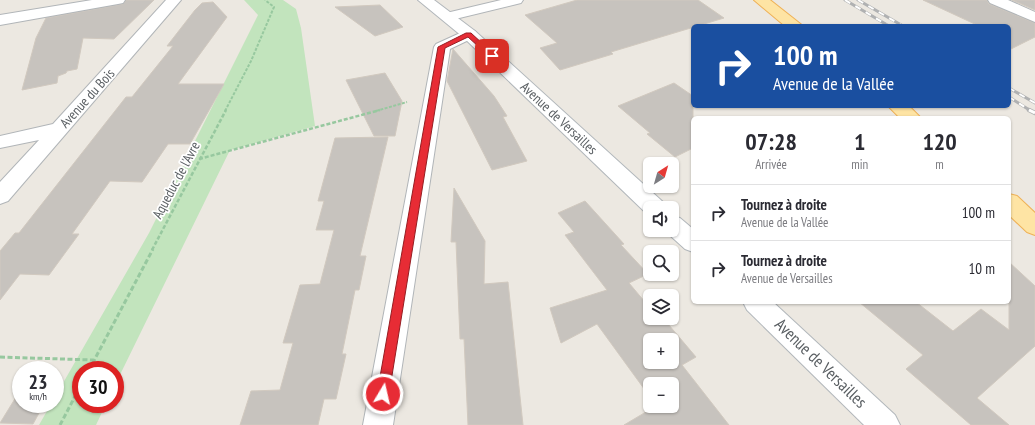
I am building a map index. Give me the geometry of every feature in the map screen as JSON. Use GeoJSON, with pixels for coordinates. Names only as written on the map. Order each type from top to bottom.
{"type":"FeatureCollection","features":[{"type":"Feature","properties":{"kind":"main road"},"geometry":{"type":"LineString","coordinates":[[761,0],[793,24]]}},
{"type":"Feature","properties":{"kind":"main road"},"geometry":{"type":"LineString","coordinates":[[900,108],[910,116]]}},
{"type":"Feature","properties":{"kind":"main road"},"geometry":{"type":"LineString","coordinates":[[1011,204],[1035,226]]}},
{"type":"Feature","properties":{"kind":"street"},"geometry":{"type":"LineString","coordinates":[[0,20],[118,0]]}},
{"type":"Feature","properties":{"kind":"street","name":"Avenue du Bois"},"geometry":{"type":"LineString","coordinates":[[0,196],[174,0]]}},
{"type":"Feature","properties":{"kind":"street","name":"Avenue de Versailles"},"geometry":{"type":"LineString","coordinates":[[425,0],[469,34],[648,201]]}},
{"type":"Feature","properties":{"kind":"street"},"geometry":{"type":"LineString","coordinates":[[995,0],[1035,17]]}},
{"type":"Feature","properties":{"kind":"street"},"geometry":{"type":"LineString","coordinates":[[378,425],[432,94],[442,47],[469,34]]}},
{"type":"Feature","properties":{"kind":"street"},"geometry":{"type":"LineString","coordinates":[[0,142],[59,128]]}},
{"type":"Feature","properties":{"kind":"street"},"geometry":{"type":"LineString","coordinates":[[679,230],[691,241]]}},
{"type":"Feature","properties":{"kind":"street","name":"Avenue de Versailles"},"geometry":{"type":"LineString","coordinates":[[758,304],[885,425]]}},
{"type":"Feature","properties":{"kind":"lane"},"geometry":{"type":"LineString","coordinates":[[447,17],[517,0]]}},
{"type":"Feature","properties":{"kind":"path","name":"Aqueduc de l'Avre"},"geometry":{"type":"LineString","coordinates":[[94,360],[251,61],[274,7],[265,0]]}},
{"type":"Feature","properties":{"kind":"path"},"geometry":{"type":"LineString","coordinates":[[199,159],[432,94]]}},
{"type":"Feature","properties":{"kind":"path"},"geometry":{"type":"LineString","coordinates":[[0,357],[94,360]]}},
{"type":"Feature","properties":{"kind":"path"},"geometry":{"type":"LineString","coordinates":[[60,425],[72,402]]}},
{"type":"Feature","properties":{"kind":"green space"},"geometry":{"type":"Polygon","coordinates":[[[244,0],[283,0],[296,9],[301,28],[315,126],[230,150],[124,367],[124,361],[76,361],[149,233],[258,15],[244,0]]]}},
{"type":"Feature","properties":{"kind":"green space"},"geometry":{"type":"Polygon","coordinates":[[[72,367],[72,413],[102,413],[96,425],[39,425],[46,413],[64,413],[64,381],[72,367]]]}},
{"type":"Feature","properties":{"kind":"building"},"geometry":{"type":"Polygon","coordinates":[[[126,0],[154,0],[114,39],[83,38],[77,69],[67,71],[66,73],[58,76],[57,83],[22,90],[36,38],[46,18],[123,4],[126,0]]]}},
{"type":"Feature","properties":{"kind":"building"},"geometry":{"type":"Polygon","coordinates":[[[577,0],[698,0],[724,18],[704,24],[691,24],[691,28],[611,52],[613,54],[560,70],[540,48],[557,43],[525,15],[577,0]]]}},
{"type":"Feature","properties":{"kind":"building"},"geometry":{"type":"Polygon","coordinates":[[[923,0],[987,0],[989,4],[1035,23],[1035,37],[1011,49],[1011,24],[975,24],[923,0]]]}},
{"type":"Feature","properties":{"kind":"building"},"geometry":{"type":"Polygon","coordinates":[[[1012,0],[1035,0],[1035,10],[1012,0]]]}},
{"type":"Feature","properties":{"kind":"building"},"geometry":{"type":"Polygon","coordinates":[[[213,2],[227,17],[178,84],[224,84],[190,144],[168,144],[142,182],[110,181],[72,234],[79,234],[49,275],[20,274],[0,300],[0,251],[15,233],[19,233],[126,97],[132,97],[173,46],[167,46],[195,10],[202,3],[213,2]]]}},
{"type":"Feature","properties":{"kind":"building"},"geometry":{"type":"Polygon","coordinates":[[[380,5],[403,27],[375,36],[335,7],[380,5]]]}},
{"type":"Feature","properties":{"kind":"building"},"geometry":{"type":"Polygon","coordinates":[[[453,49],[494,96],[507,116],[503,117],[527,161],[492,170],[447,81],[453,49]]]}},
{"type":"Feature","properties":{"kind":"building"},"geometry":{"type":"Polygon","coordinates":[[[385,73],[402,101],[395,136],[374,136],[346,80],[385,73]]]}},
{"type":"Feature","properties":{"kind":"building"},"geometry":{"type":"Polygon","coordinates":[[[674,83],[691,95],[691,108],[693,108],[693,116],[691,116],[691,149],[675,157],[647,134],[650,133],[618,106],[674,83]]]}},
{"type":"Feature","properties":{"kind":"building"},"geometry":{"type":"Polygon","coordinates":[[[388,137],[360,256],[366,256],[359,290],[355,290],[342,354],[346,354],[336,399],[324,399],[318,425],[240,425],[251,391],[280,390],[293,343],[283,343],[300,285],[320,284],[334,230],[316,230],[324,201],[318,201],[335,138],[388,137]]]}},
{"type":"Feature","properties":{"kind":"building"},"geometry":{"type":"Polygon","coordinates":[[[454,188],[485,241],[484,284],[508,282],[523,425],[468,425],[464,339],[460,339],[456,242],[451,242],[454,188]]]}},
{"type":"Feature","properties":{"kind":"building"},"geometry":{"type":"Polygon","coordinates":[[[585,201],[624,244],[621,245],[643,269],[643,276],[629,283],[643,300],[643,325],[669,325],[676,333],[643,333],[643,369],[679,369],[679,337],[696,357],[682,365],[729,425],[624,425],[644,413],[679,413],[679,377],[643,377],[643,387],[597,324],[561,343],[550,308],[607,290],[565,235],[574,232],[558,213],[585,201]]]}},
{"type":"Feature","properties":{"kind":"building"},"geometry":{"type":"Polygon","coordinates":[[[1011,264],[1035,286],[1035,346],[977,398],[1009,425],[971,425],[906,369],[923,355],[861,304],[919,304],[953,331],[981,309],[1009,330],[1009,304],[1011,304],[1011,264]]]}},
{"type":"Feature","properties":{"kind":"building"},"geometry":{"type":"Polygon","coordinates":[[[12,404],[12,413],[39,413],[33,424],[0,423],[12,404]]]}},
{"type":"Feature","properties":{"kind":"railway"},"geometry":{"type":"LineString","coordinates":[[845,0],[886,24]]}},
{"type":"Feature","properties":{"kind":"railway"},"geometry":{"type":"LineString","coordinates":[[858,0],[900,24]]}},
{"type":"Feature","properties":{"kind":"railway"},"geometry":{"type":"LineString","coordinates":[[1011,89],[1035,103]]}},
{"type":"Feature","properties":{"kind":"railway"},"geometry":{"type":"LineString","coordinates":[[1011,98],[1031,111]]}},
{"type":"Feature","properties":{"kind":"railway"},"geometry":{"type":"LineString","coordinates":[[1031,111],[1035,113]]}},
{"type":"Feature","properties":{"kind":"route"},"geometry":{"type":"LineString","coordinates":[[383,394],[432,94],[442,47],[469,34],[492,56]]}}]}
